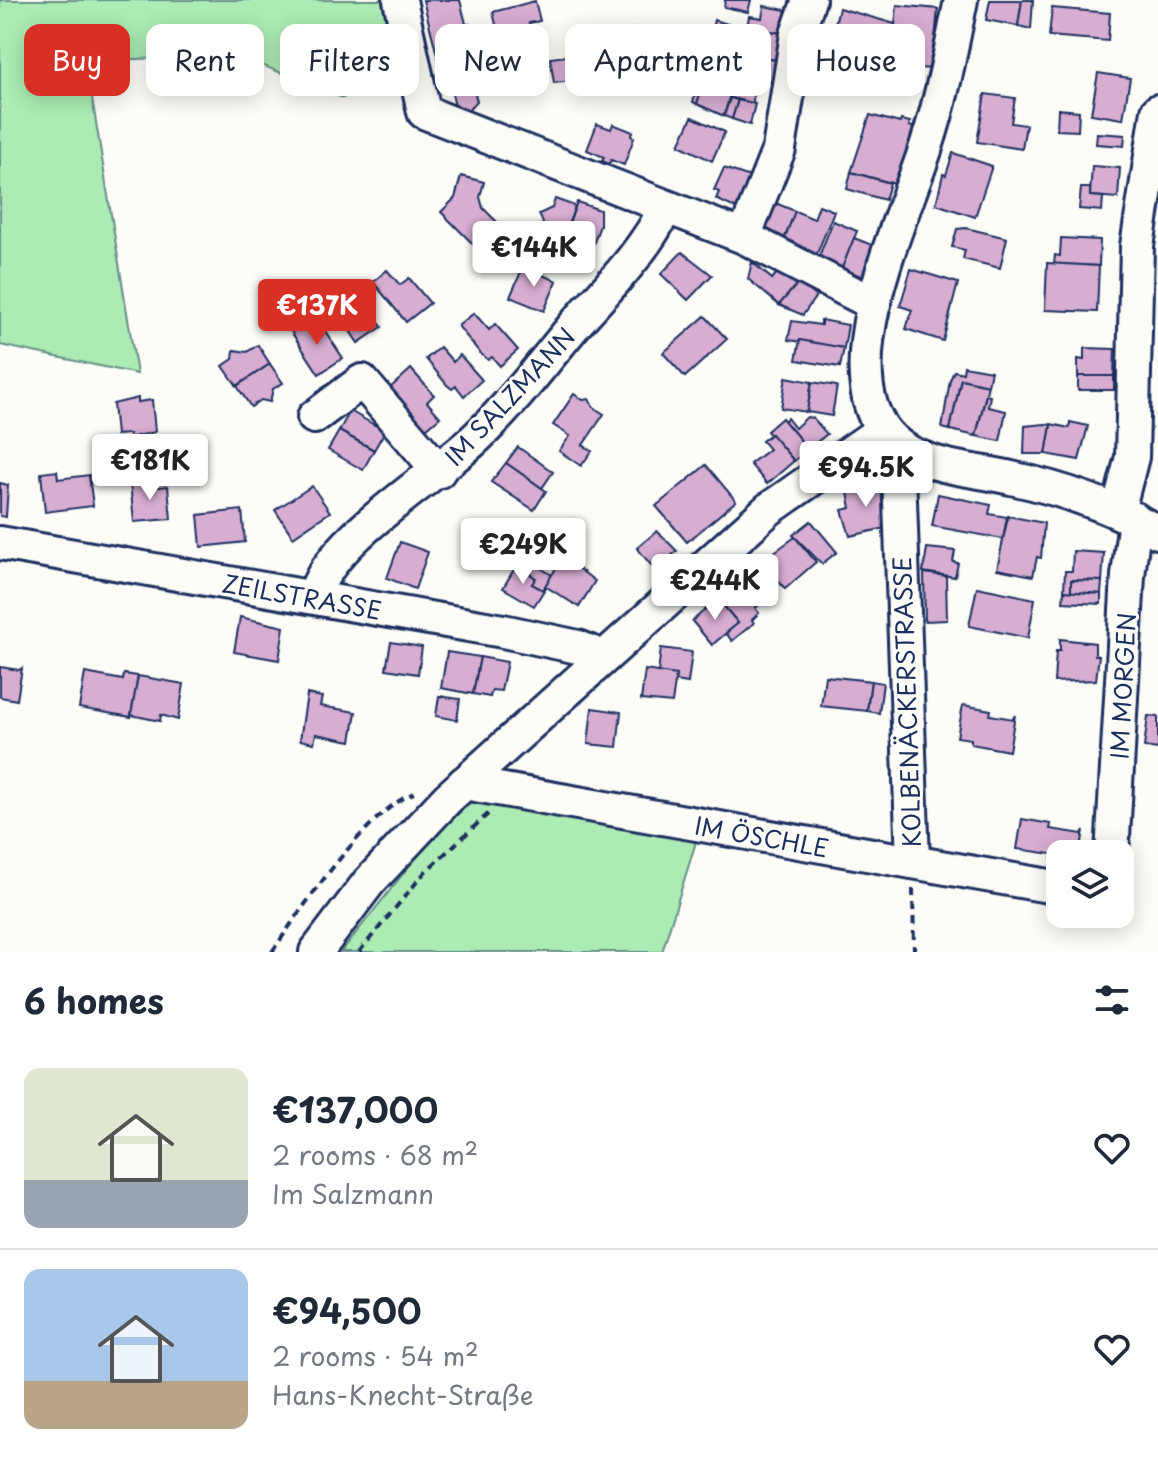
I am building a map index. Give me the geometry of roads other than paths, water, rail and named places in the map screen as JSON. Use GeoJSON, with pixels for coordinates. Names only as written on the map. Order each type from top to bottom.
{"type":"FeatureCollection","features":[{"type":"Feature","properties":{"kind":"street"},"geometry":{"type":"LineString","coordinates":[[400,0],[424,112],[744,237],[874,304]]}},
{"type":"Feature","properties":{"kind":"street"},"geometry":{"type":"LineString","coordinates":[[744,237],[779,149],[797,34],[809,0]]}},
{"type":"Feature","properties":{"kind":"street","name":"KOLBENÄCKERSTRASSE"},"geometry":{"type":"LineString","coordinates":[[913,862],[890,438],[874,419],[867,393],[867,352],[874,304],[933,126],[961,0]]}},
{"type":"Feature","properties":{"kind":"street","name":"IM MORGEN"},"geometry":{"type":"LineString","coordinates":[[1113,840],[1128,576],[1137,521],[1132,457],[1158,111]]}},
{"type":"Feature","properties":{"kind":"street","name":"IM SALZMANN"},"geometry":{"type":"LineString","coordinates":[[314,597],[330,562],[439,471],[497,416],[633,258],[654,230],[666,207]]}},
{"type":"Feature","properties":{"kind":"street","name":"IM SALZMANN"},"geometry":{"type":"LineString","coordinates":[[314,417],[371,374],[439,471]]}},
{"type":"Feature","properties":{"kind":"street"},"geometry":{"type":"LineString","coordinates":[[316,952],[369,882],[464,783],[603,657],[769,509],[890,438],[922,458],[1047,487],[1137,521]]}},
{"type":"Feature","properties":{"kind":"street","name":"ZEILSTRASSE"},"geometry":{"type":"LineString","coordinates":[[0,543],[547,640],[603,657]]}},
{"type":"Feature","properties":{"kind":"street","name":"IM ÖSCHLE"},"geometry":{"type":"LineString","coordinates":[[464,783],[1046,886]]}}]}
